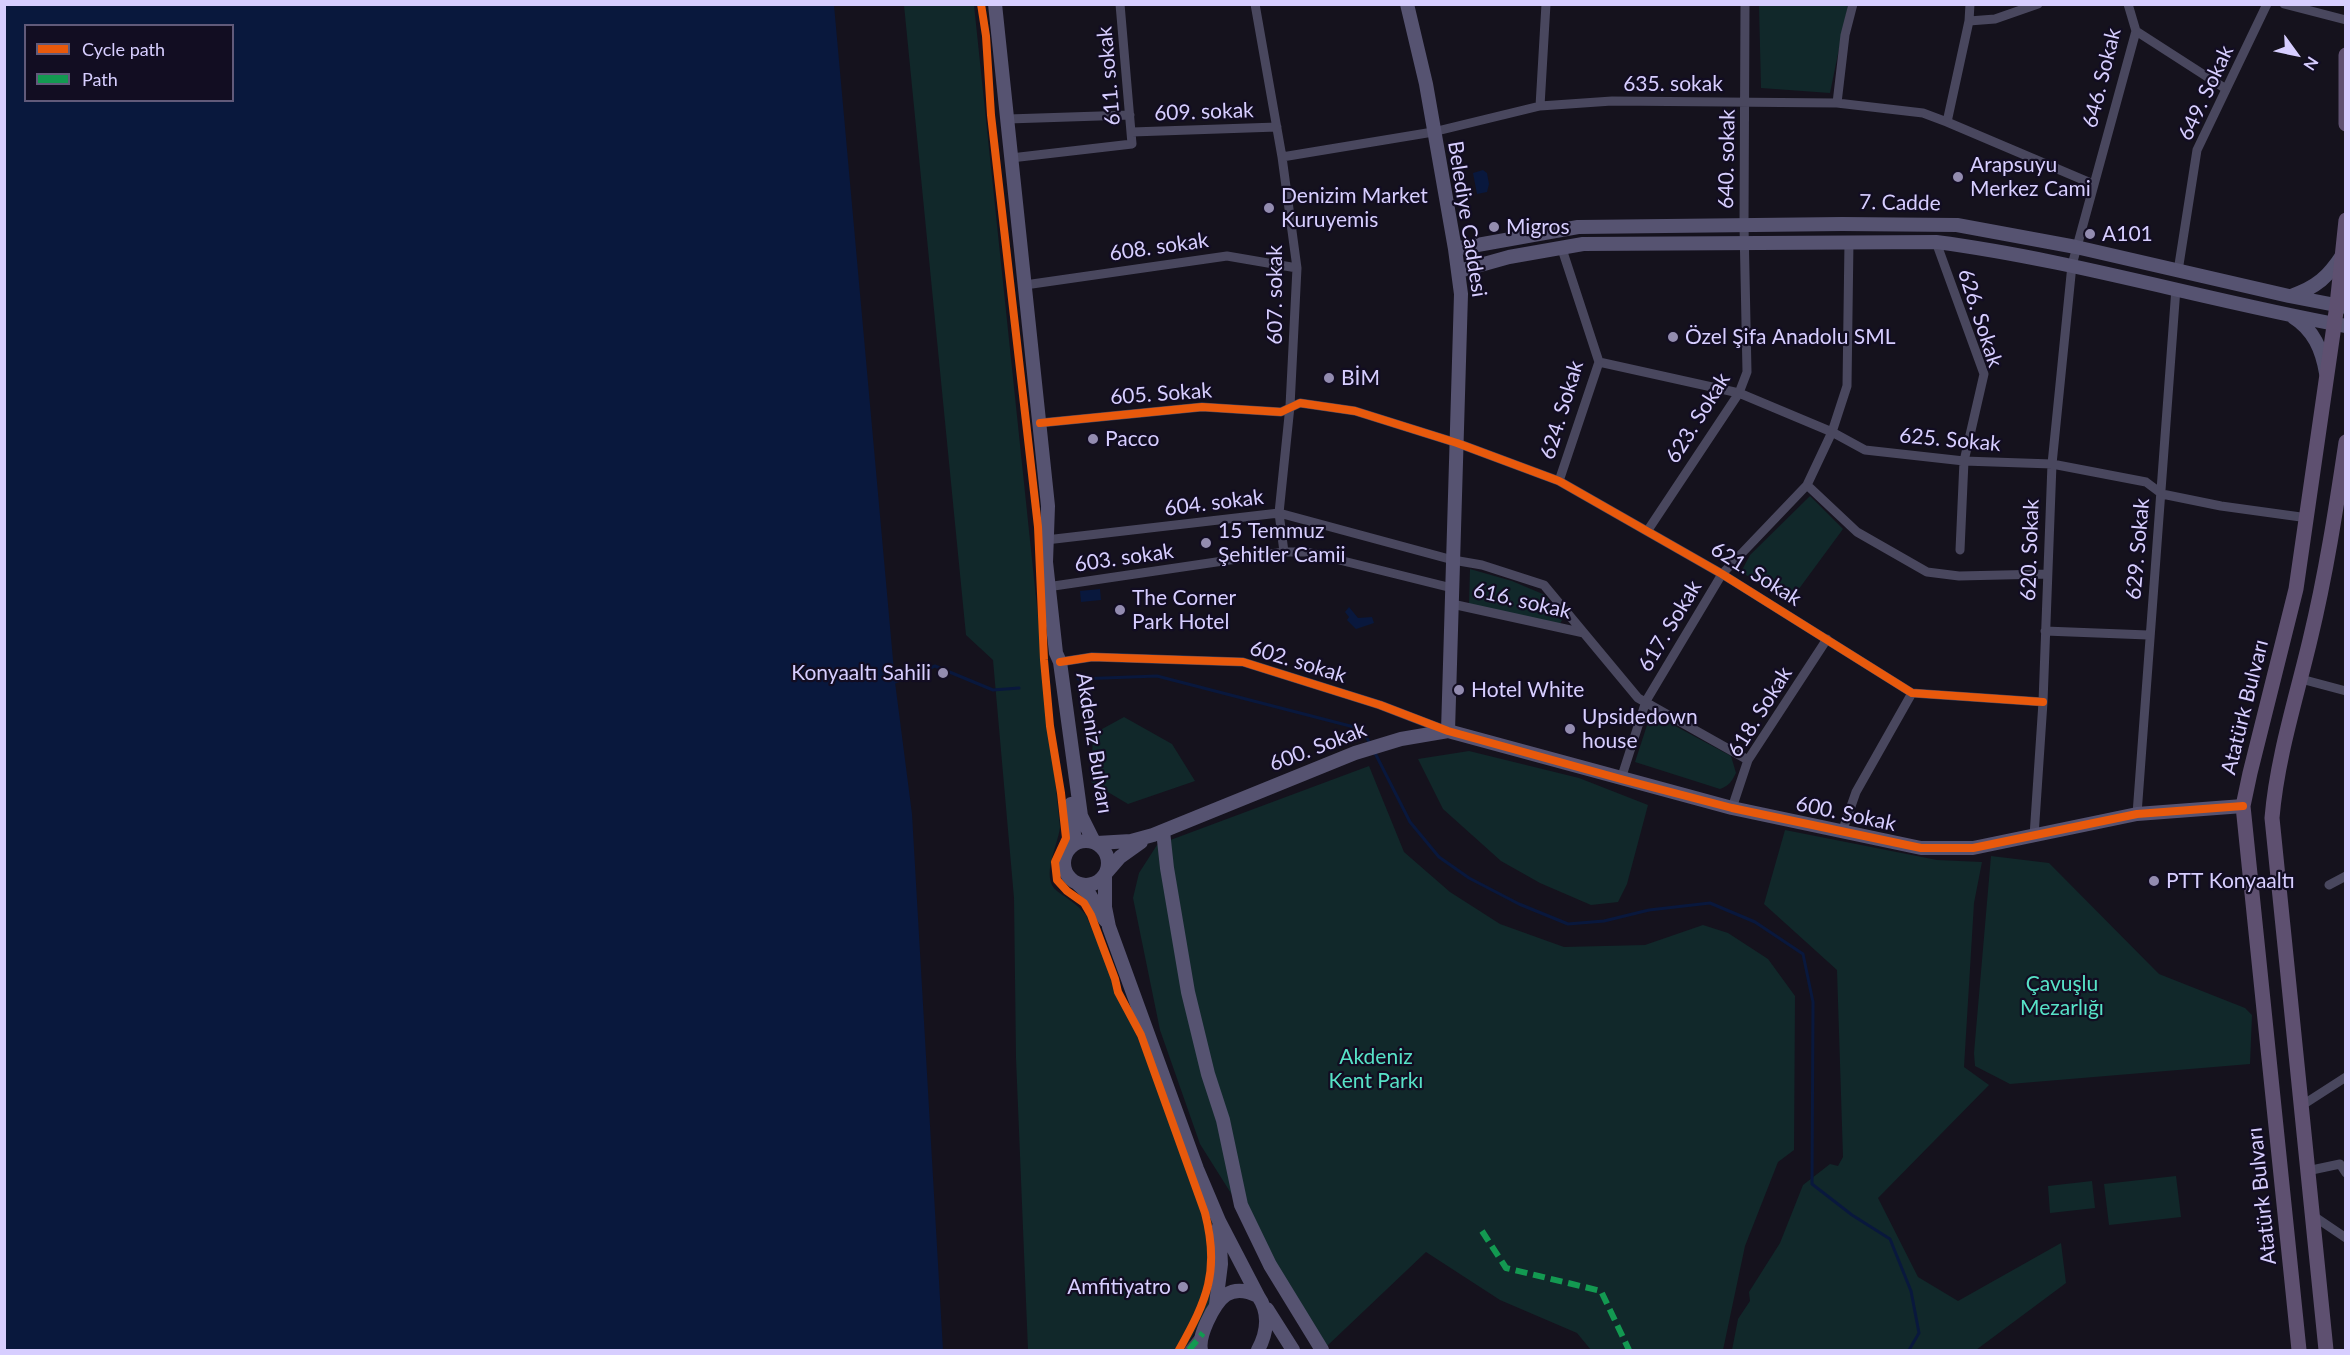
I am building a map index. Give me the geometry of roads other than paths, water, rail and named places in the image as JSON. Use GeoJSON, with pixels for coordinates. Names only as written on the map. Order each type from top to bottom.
{"type":"FeatureCollection","features":[{"type":"Feature","properties":{"kind":"main road","name":"Akdeniz Bulvarı"},"geometry":{"type":"LineString","coordinates":[[995,4],[1048,506],[1047,587],[1081,816],[1096,843]]}},
{"type":"Feature","properties":{"kind":"main road","name":"Belediye Caddesi"},"geometry":{"type":"LineString","coordinates":[[1407,4],[1425,84],[1459,271],[1461,294],[1449,731]]}},
{"type":"Feature","properties":{"kind":"main road"},"geometry":{"type":"LineString","coordinates":[[2346,55],[2346,124]]}},
{"type":"Feature","properties":{"kind":"main road","name":"Atatürk Bulvarı"},"geometry":{"type":"LineString","coordinates":[[2299,1350],[2243,806],[2296,589],[2308,518],[2326,374],[2340,325],[2346,220]]}},
{"type":"Feature","properties":{"kind":"main road","name":"7. Cadde"},"geometry":{"type":"LineString","coordinates":[[1455,249],[1578,227],[1957,225],[2076,247],[2341,306]]}},
{"type":"Feature","properties":{"kind":"main road","name":"7. Cadde"},"geometry":{"type":"LineString","coordinates":[[1459,271],[1561,246],[1583,244],[1936,242],[1977,247],[2072,265],[2340,325]]}},
{"type":"Feature","properties":{"kind":"main road"},"geometry":{"type":"LineString","coordinates":[[2289,296],[2310,289],[2321,281],[2343,254]]}},
{"type":"Feature","properties":{"kind":"main road"},"geometry":{"type":"LineString","coordinates":[[2292,315],[2314,337],[2321,352],[2326,374]]}},
{"type":"Feature","properties":{"kind":"main road"},"geometry":{"type":"LineString","coordinates":[[2326,1350],[2272,818],[2275,781],[2322,590],[2340,528],[2346,442]]}},
{"type":"Feature","properties":{"kind":"main road"},"geometry":{"type":"LineString","coordinates":[[1058,657],[1055,662],[1074,834],[1064,865],[1068,876],[1090,896],[1109,927]]}},
{"type":"Feature","properties":{"kind":"main road","name":"600. Sokak"},"geometry":{"type":"LineString","coordinates":[[1158,833],[1355,753],[1401,738],[1449,731],[1732,808],[1922,848],[1973,848],[2137,814],[2243,806]]}},
{"type":"Feature","properties":{"kind":"main road"},"geometry":{"type":"LineString","coordinates":[[1069,849],[1083,841],[1131,842],[1158,833]]}},
{"type":"Feature","properties":{"kind":"main road"},"geometry":{"type":"LineString","coordinates":[[1076,883],[1095,884],[1133,846],[1158,833]]}},
{"type":"Feature","properties":{"kind":"main road"},"geometry":{"type":"LineString","coordinates":[[1158,833],[1167,868],[1188,992],[1208,1074],[1225,1129],[1241,1205],[1270,1265],[1322,1350]]}},
{"type":"Feature","properties":{"kind":"main road"},"geometry":{"type":"LineString","coordinates":[[1096,843],[1107,856],[1105,907],[1109,927],[1197,1169],[1219,1221],[1266,1311],[1265,1329],[1258,1350]]}},
{"type":"Feature","properties":{"kind":"main road"},"geometry":{"type":"LineString","coordinates":[[1201,1350],[1203,1333],[1216,1304],[1221,1264],[1219,1221]]}},
{"type":"Feature","properties":{"kind":"main road"},"geometry":{"type":"LineString","coordinates":[[1216,1304],[1224,1296],[1238,1290],[1261,1300],[1293,1350]]}},
{"type":"Feature","properties":{"kind":"street","name":"611. sokak"},"geometry":{"type":"LineString","coordinates":[[1011,158],[1132,144],[1120,4]]}},
{"type":"Feature","properties":{"kind":"street","name":"607. sokak"},"geometry":{"type":"LineString","coordinates":[[1255,4],[1282,157],[1297,268],[1290,406],[1279,513],[1284,552]]}},
{"type":"Feature","properties":{"kind":"street"},"geometry":{"type":"LineString","coordinates":[[1540,106],[1546,4]]}},
{"type":"Feature","properties":{"kind":"street","name":"640. sokak"},"geometry":{"type":"LineString","coordinates":[[1744,243],[1746,4]]}},
{"type":"Feature","properties":{"kind":"street"},"geometry":{"type":"LineString","coordinates":[[1837,103],[1845,35],[1853,4]]}},
{"type":"Feature","properties":{"kind":"street"},"geometry":{"type":"LineString","coordinates":[[1970,4],[1969,21],[1947,122],[2093,184]]}},
{"type":"Feature","properties":{"kind":"street"},"geometry":{"type":"LineString","coordinates":[[1969,21],[1995,19],[2038,4]]}},
{"type":"Feature","properties":{"kind":"street","name":"646. Sokak"},"geometry":{"type":"LineString","coordinates":[[2072,265],[2136,31],[2128,4]]}},
{"type":"Feature","properties":{"kind":"street","name":"649. Sokak"},"geometry":{"type":"LineString","coordinates":[[2178,271],[2197,150],[2267,4]]}},
{"type":"Feature","properties":{"kind":"street"},"geometry":{"type":"LineString","coordinates":[[2284,4],[2346,20]]}},
{"type":"Feature","properties":{"kind":"street"},"geometry":{"type":"LineString","coordinates":[[2136,31],[2226,89]]}},
{"type":"Feature","properties":{"kind":"street","name":"635. sokak"},"geometry":{"type":"LineString","coordinates":[[1282,157],[1433,132],[1540,106],[1612,101],[1837,103],[1923,113],[1947,122]]}},
{"type":"Feature","properties":{"kind":"street"},"geometry":{"type":"LineString","coordinates":[[1008,119],[1130,115]]}},
{"type":"Feature","properties":{"kind":"street","name":"609. sokak"},"geometry":{"type":"LineString","coordinates":[[1132,132],[1277,127]]}},
{"type":"Feature","properties":{"kind":"street","name":"617. Sokak"},"geometry":{"type":"LineString","coordinates":[[1621,779],[1646,702],[1722,574],[1807,485],[1833,432],[1847,386],[1849,241]]}},
{"type":"Feature","properties":{"kind":"street","name":"626. Sokak"},"geometry":{"type":"LineString","coordinates":[[1936,242],[1984,374],[1964,461],[1960,550]]}},
{"type":"Feature","properties":{"kind":"street","name":"623. Sokak"},"geometry":{"type":"LineString","coordinates":[[1648,530],[1739,393],[1747,372],[1744,243]]}},
{"type":"Feature","properties":{"kind":"street","name":"624. Sokak"},"geometry":{"type":"LineString","coordinates":[[1559,481],[1599,362],[1561,246]]}},
{"type":"Feature","properties":{"kind":"street","name":"608. sokak"},"geometry":{"type":"LineString","coordinates":[[1024,285],[1227,256],[1297,268]]}},
{"type":"Feature","properties":{"kind":"street","name":"620. Sokak"},"geometry":{"type":"LineString","coordinates":[[2034,836],[2043,702],[2046,574],[2052,464],[2072,265]]}},
{"type":"Feature","properties":{"kind":"street","name":"629. Sokak"},"geometry":{"type":"LineString","coordinates":[[2137,814],[2148,635],[2162,494],[2176,288]]}},
{"type":"Feature","properties":{"kind":"street","name":"625. Sokak"},"geometry":{"type":"LineString","coordinates":[[1599,362],[1739,393],[1833,432],[1865,450],[1964,461],[2052,464],[2145,482],[2162,494],[2221,506],[2308,518]]}},
{"type":"Feature","properties":{"kind":"street","name":"605. Sokak"},"geometry":{"type":"LineString","coordinates":[[1040,423],[1202,407],[1281,412],[1300,403],[1356,411],[1457,443]]}},
{"type":"Feature","properties":{"kind":"street","name":"621. Sokak"},"geometry":{"type":"LineString","coordinates":[[1457,443],[1559,481],[1722,574],[1912,693],[2043,702]]}},
{"type":"Feature","properties":{"kind":"street"},"geometry":{"type":"LineString","coordinates":[[1807,485],[1857,531],[1927,572],[1959,576],[2046,574]]}},
{"type":"Feature","properties":{"kind":"street","name":"604. sokak"},"geometry":{"type":"LineString","coordinates":[[1046,540],[1279,513],[1453,560],[1482,565],[1544,585],[1584,633]]}},
{"type":"Feature","properties":{"kind":"street","name":"603. sokak"},"geometry":{"type":"LineString","coordinates":[[1047,587],[1284,552],[1307,552],[1452,588]]}},
{"type":"Feature","properties":{"kind":"street","name":"616. sokak"},"geometry":{"type":"LineString","coordinates":[[1452,604],[1584,633],[1638,698],[1748,760]]}},
{"type":"Feature","properties":{"kind":"street"},"geometry":{"type":"LineString","coordinates":[[2045,631],[2148,635]]}},
{"type":"Feature","properties":{"kind":"street","name":"618. Sokak"},"geometry":{"type":"LineString","coordinates":[[1732,808],[1748,760],[1827,639]]}},
{"type":"Feature","properties":{"kind":"street","name":"602. sokak"},"geometry":{"type":"LineString","coordinates":[[1058,657],[1243,662],[1380,705],[1449,731]]}},
{"type":"Feature","properties":{"kind":"street"},"geometry":{"type":"LineString","coordinates":[[2301,679],[2346,691]]}},
{"type":"Feature","properties":{"kind":"street"},"geometry":{"type":"LineString","coordinates":[[1842,832],[1856,792],[1912,693]]}},
{"type":"Feature","properties":{"kind":"street"},"geometry":{"type":"LineString","coordinates":[[2329,885],[2346,876]]}},
{"type":"Feature","properties":{"kind":"street"},"geometry":{"type":"LineString","coordinates":[[2301,1106],[2346,1077]]}},
{"type":"Feature","properties":{"kind":"street"},"geometry":{"type":"LineString","coordinates":[[2307,1171],[2340,1164],[2346,1173]]}},
{"type":"Feature","properties":{"kind":"street"},"geometry":{"type":"LineString","coordinates":[[2312,1215],[2346,1238]]}},
{"type":"Feature","properties":{"kind":"street"},"geometry":{"type":"LineString","coordinates":[[1189,1350],[1203,1333]]}},
{"type":"Feature","properties":{"kind":"water"},"geometry":{"type":"Polygon","coordinates":[[[5,4],[834,5],[895,682],[912,814],[943,1350],[5,1350],[5,4]]]}},
{"type":"Feature","properties":{"kind":"water"},"geometry":{"type":"Polygon","coordinates":[[[1483,170],[1487,173],[1489,184],[1487,192],[1477,194],[1473,173],[1483,170]]]}},
{"type":"Feature","properties":{"kind":"water"},"geometry":{"type":"Polygon","coordinates":[[[1100,589],[1101,600],[1081,602],[1080,591],[1100,589]]]}},
{"type":"Feature","properties":{"kind":"water"},"geometry":{"type":"Polygon","coordinates":[[[1349,607],[1358,618],[1372,617],[1374,623],[1356,629],[1347,620],[1349,617],[1345,612],[1349,607]]]}},
{"type":"Feature","properties":{"kind":"waterway"},"geometry":{"type":"LineString","coordinates":[[895,682],[935,666],[993,690],[1019,688]]}},
{"type":"Feature","properties":{"kind":"waterway"},"geometry":{"type":"LineString","coordinates":[[1078,679],[1157,676],[1354,727],[1365,735],[1371,745]]}},
{"type":"Feature","properties":{"kind":"waterway"},"geometry":{"type":"LineString","coordinates":[[1374,751],[1410,822],[1439,857],[1469,878],[1519,904],[1568,924],[1604,921],[1649,910],[1710,903],[1755,922],[1803,954],[1813,1002],[1812,1184],[1852,1215],[1890,1239],[1911,1291],[1919,1333],[1909,1350]]}},
{"type":"Feature","properties":{"kind":"place","name":"Arapsuyu Merkez Cami"},"geometry":{"type":"Point","coordinates":[1958,177]}},
{"type":"Feature","properties":{"kind":"place","name":"Denizim Market Kuruyemis"},"geometry":{"type":"Point","coordinates":[1269,208]}},
{"type":"Feature","properties":{"kind":"place","name":"Migros"},"geometry":{"type":"Point","coordinates":[1494,227]}},
{"type":"Feature","properties":{"kind":"place","name":"A101"},"geometry":{"type":"Point","coordinates":[2090,234]}},
{"type":"Feature","properties":{"kind":"place","name":"Özel Şifa Anadolu SML"},"geometry":{"type":"Point","coordinates":[1673,337]}},
{"type":"Feature","properties":{"kind":"place","name":"BİM"},"geometry":{"type":"Point","coordinates":[1329,378]}},
{"type":"Feature","properties":{"kind":"place","name":"Pacco"},"geometry":{"type":"Point","coordinates":[1093,439]}},
{"type":"Feature","properties":{"kind":"place","name":"15 Temmuz Şehitler Camii"},"geometry":{"type":"Point","coordinates":[1206,543]}},
{"type":"Feature","properties":{"kind":"place","name":"The Corner Park Hotel"},"geometry":{"type":"Point","coordinates":[1120,610]}},
{"type":"Feature","properties":{"kind":"place","name":"Konyaaltı Sahili"},"geometry":{"type":"Point","coordinates":[943,673]}},
{"type":"Feature","properties":{"kind":"place","name":"Hotel White"},"geometry":{"type":"Point","coordinates":[1459,690]}},
{"type":"Feature","properties":{"kind":"place","name":"Upsidedown house"},"geometry":{"type":"Point","coordinates":[1570,729]}},
{"type":"Feature","properties":{"kind":"place","name":"PTT Konyaaltı"},"geometry":{"type":"Point","coordinates":[2154,881]}},
{"type":"Feature","properties":{"kind":"place","name":"Amfitiyatro"},"geometry":{"type":"Point","coordinates":[1183,1287]}},
{"type":"Feature","properties":{"kind":"park label","name":"Çavuşlu Mezarlığı"},"geometry":{"type":"Point","coordinates":[2062,996]}},
{"type":"Feature","properties":{"kind":"park label","name":"Akdeniz Kent Parkı"},"geometry":{"type":"Point","coordinates":[1376,1069]}}]}
